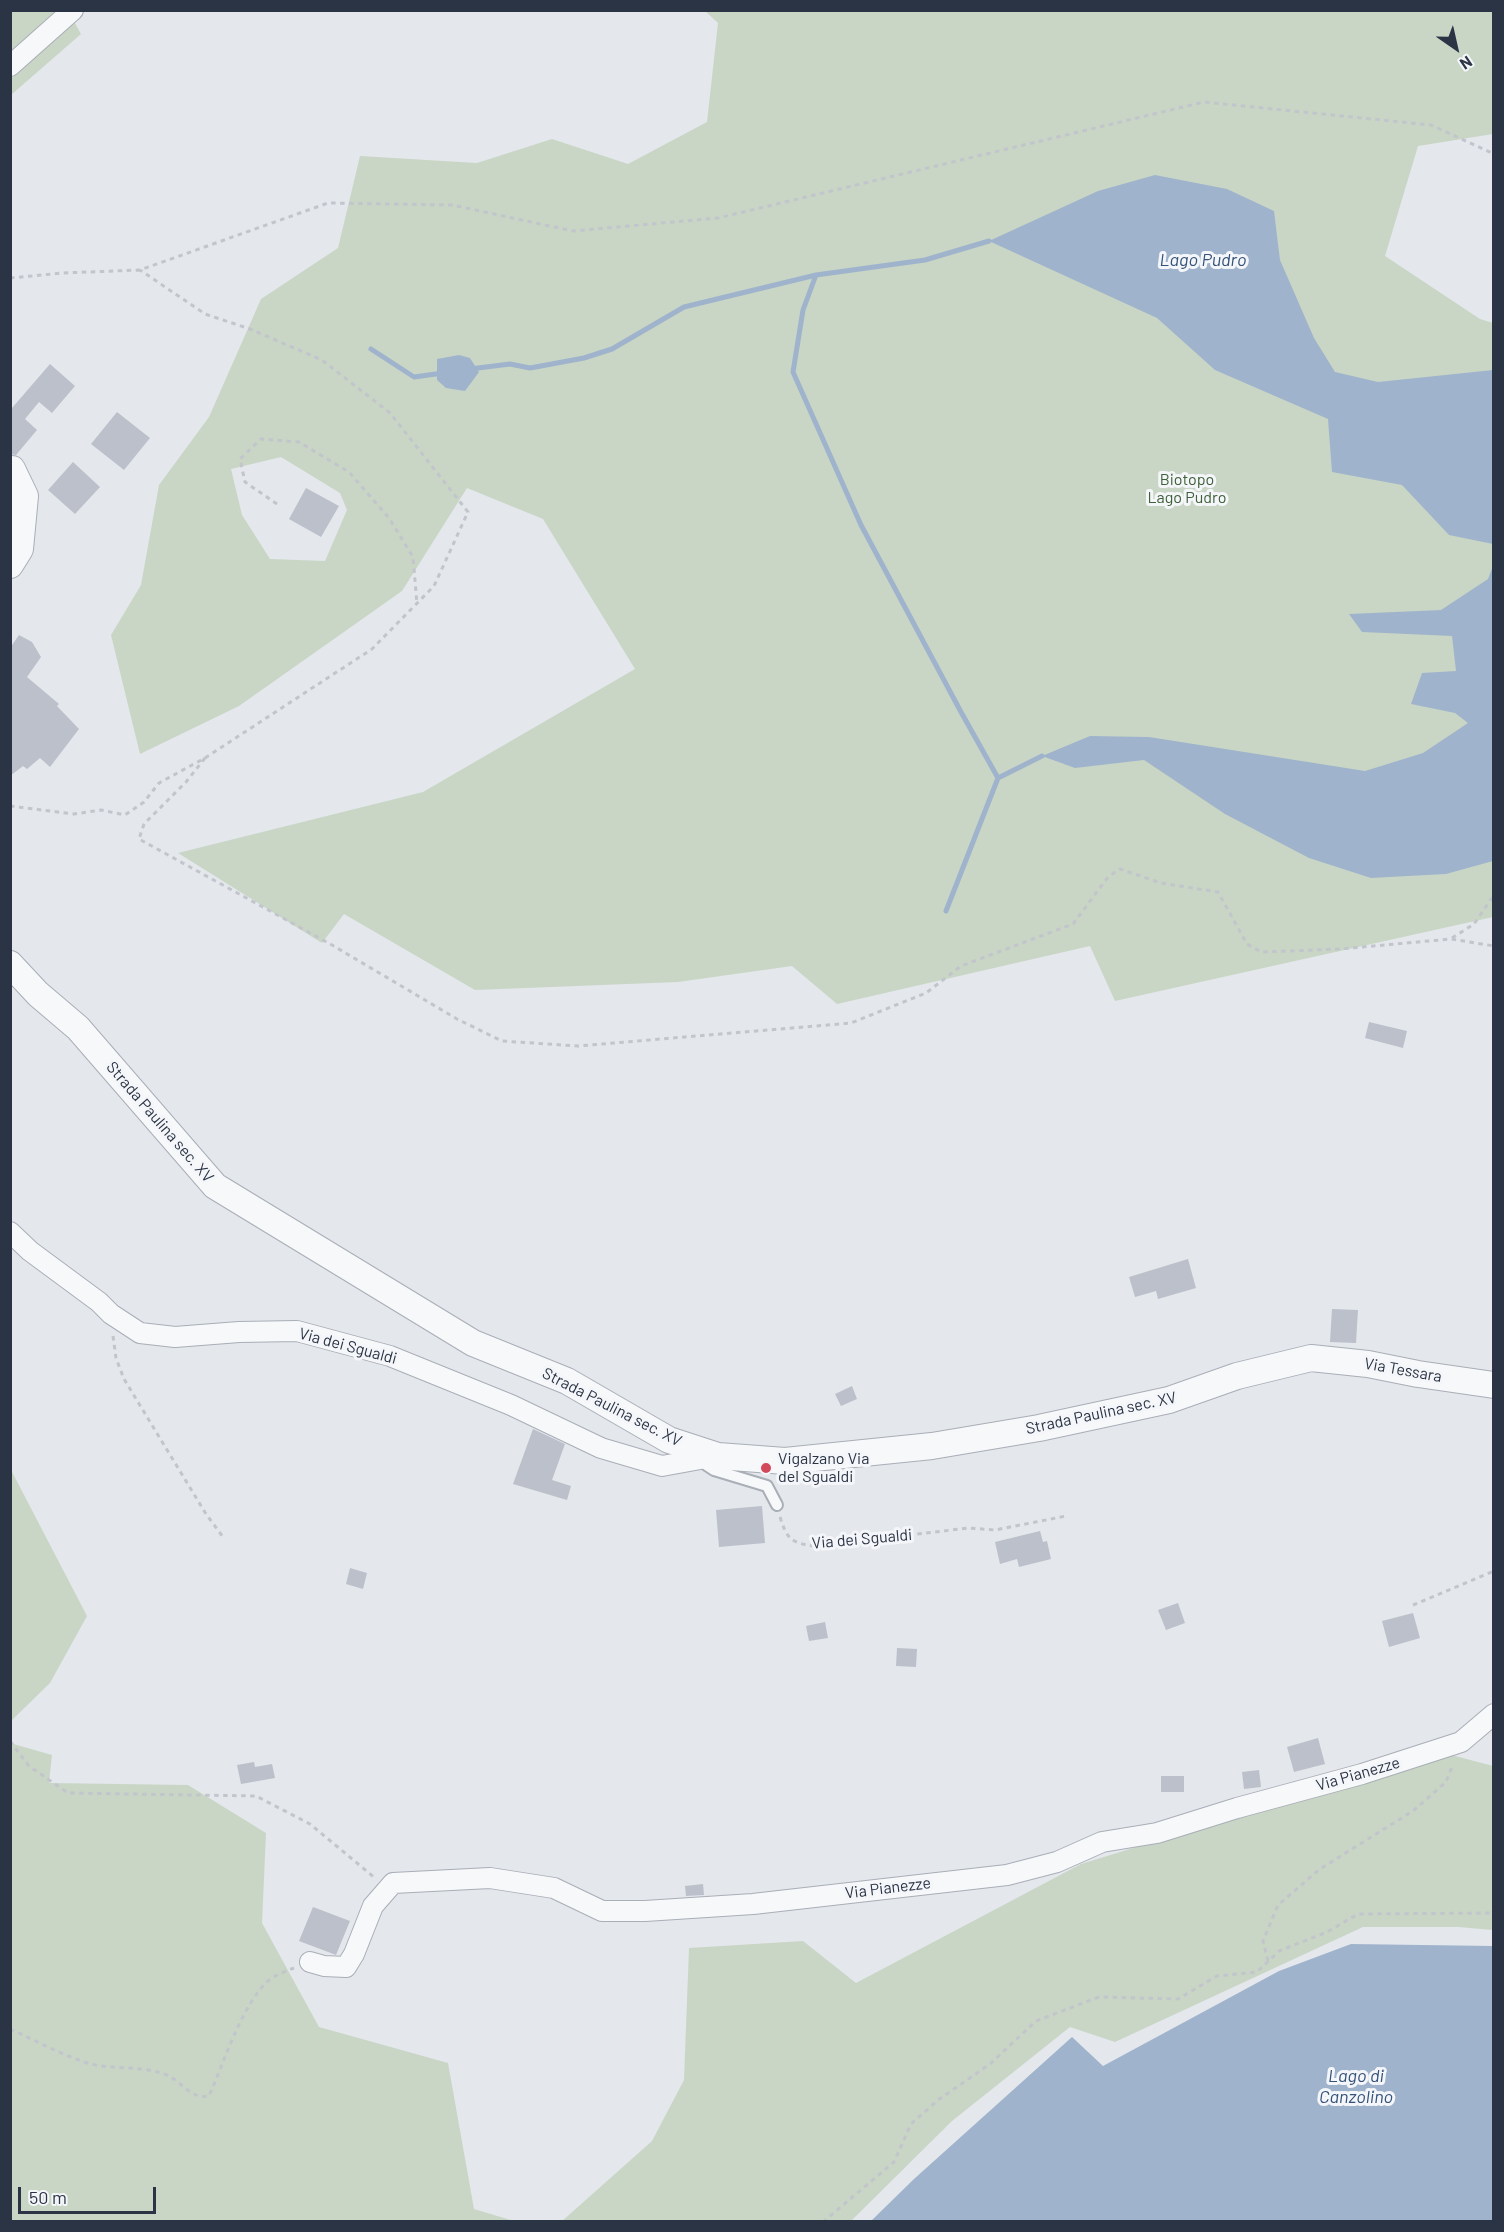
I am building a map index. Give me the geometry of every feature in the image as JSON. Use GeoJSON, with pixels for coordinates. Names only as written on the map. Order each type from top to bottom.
{"type":"FeatureCollection","features":[{"type":"Feature","properties":{"kind":"street"},"geometry":{"type":"LineString","coordinates":[[10,66],[73,10]]}},
{"type":"Feature","properties":{"kind":"street"},"geometry":{"type":"LineString","coordinates":[[10,469],[25,496],[20,549],[10,565]]}},
{"type":"Feature","properties":{"kind":"street","name":"Strada Paulina sec. XV"},"geometry":{"type":"LineString","coordinates":[[10,964],[38,994],[78,1028],[215,1186],[473,1343],[567,1381],[669,1440],[709,1458],[785,1461],[932,1446],[1039,1428],[1169,1400],[1237,1376],[1311,1358]]}},
{"type":"Feature","properties":{"kind":"street","name":"Via dei Sgualdi"},"geometry":{"type":"LineString","coordinates":[[10,1232],[30,1251],[99,1302],[111,1314],[140,1333],[175,1337],[239,1332],[297,1331],[390,1356],[511,1405],[601,1448],[662,1466],[709,1458]]}},
{"type":"Feature","properties":{"kind":"street","name":"Via Tessara"},"geometry":{"type":"LineString","coordinates":[[1311,1358],[1368,1364],[1494,1385]]}},
{"type":"Feature","properties":{"kind":"street","name":"Via Pianezze"},"geometry":{"type":"LineString","coordinates":[[386,1891],[393,1883],[490,1878],[554,1888],[602,1911],[645,1911],[753,1904],[1007,1875],[1057,1862],[1102,1842],[1157,1833],[1237,1808],[1362,1774],[1461,1742],[1494,1714]]}},
{"type":"Feature","properties":{"kind":"street"},"geometry":{"type":"LineString","coordinates":[[310,1962],[324,1966],[346,1967],[354,1954],[373,1906],[386,1891]]}},
{"type":"Feature","properties":{"kind":"lane"},"geometry":{"type":"LineString","coordinates":[[709,1458],[714,1470],[767,1486],[777,1505]]}},
{"type":"Feature","properties":{"kind":"path"},"geometry":{"type":"LineString","coordinates":[[10,278],[140,270],[328,203],[452,205],[573,231],[718,218],[1204,102],[1431,125],[1494,154]]}},
{"type":"Feature","properties":{"kind":"path"},"geometry":{"type":"LineString","coordinates":[[10,807],[74,814],[101,810],[125,815],[144,802],[159,783],[205,758],[372,649],[434,586],[468,512],[390,413],[322,360],[250,329],[205,314],[140,270]]}},
{"type":"Feature","properties":{"kind":"path"},"geometry":{"type":"LineString","coordinates":[[276,504],[245,482],[240,459],[261,439],[299,442],[349,472],[389,518],[413,557],[417,604]]}},
{"type":"Feature","properties":{"kind":"path"},"geometry":{"type":"LineString","coordinates":[[205,758],[186,782],[144,824],[139,839],[332,945],[457,1019],[502,1041],[578,1046],[851,1023],[926,993],[961,966],[1073,924],[1108,877],[1120,868],[1161,883],[1218,892],[1247,944],[1261,952],[1340,949],[1451,939],[1494,946]]}},
{"type":"Feature","properties":{"kind":"path"},"geometry":{"type":"LineString","coordinates":[[1451,939],[1473,924],[1494,895]]}},
{"type":"Feature","properties":{"kind":"path"},"geometry":{"type":"LineString","coordinates":[[111,1314],[116,1358],[124,1379],[206,1514],[223,1537]]}},
{"type":"Feature","properties":{"kind":"path","name":"Via dei Sgualdi"},"geometry":{"type":"LineString","coordinates":[[777,1505],[788,1537],[797,1544],[814,1546],[969,1528],[995,1530],[1066,1516]]}},
{"type":"Feature","properties":{"kind":"path"},"geometry":{"type":"LineString","coordinates":[[1413,1605],[1494,1571]]}},
{"type":"Feature","properties":{"kind":"path"},"geometry":{"type":"LineString","coordinates":[[10,1740],[29,1766],[68,1793],[256,1796],[310,1824],[389,1889],[386,1891]]}},
{"type":"Feature","properties":{"kind":"path"},"geometry":{"type":"LineString","coordinates":[[1268,1961],[1263,1941],[1278,1905],[1320,1869],[1413,1811],[1446,1782],[1461,1742]]}},
{"type":"Feature","properties":{"kind":"path"},"geometry":{"type":"LineString","coordinates":[[823,2222],[894,2162],[911,2124],[938,2100],[990,2064],[1036,2021],[1100,1997],[1178,1999],[1217,1976],[1257,1972],[1279,1951],[1327,1932],[1358,1914],[1494,1913]]}},
{"type":"Feature","properties":{"kind":"path"},"geometry":{"type":"LineString","coordinates":[[10,2029],[61,2053],[92,2064],[148,2070],[170,2076],[200,2097],[209,2096],[234,2037],[263,1986],[278,1974],[310,1962]]}},
{"type":"Feature","properties":{"kind":"green space"},"geometry":{"type":"Polygon","coordinates":[[[11,11],[68,11],[81,34],[11,95],[11,11]]]}},
{"type":"Feature","properties":{"kind":"green space","name":"Biotopo Lago Pudro"},"geometry":{"type":"Polygon","coordinates":[[[705,11],[1493,11],[1493,134],[1418,146],[1385,256],[1480,319],[1493,323],[1493,917],[1115,1001],[1090,946],[837,1004],[792,966],[678,982],[475,990],[344,914],[322,943],[178,853],[423,792],[635,669],[543,519],[467,488],[402,591],[239,706],[140,754],[111,635],[141,585],[159,485],[209,417],[261,299],[338,248],[360,156],[477,163],[552,139],[628,164],[707,122],[718,23],[705,11]],[[281,457],[231,469],[242,515],[270,559],[325,561],[347,510],[340,493],[281,457]]]}},
{"type":"Feature","properties":{"kind":"green space"},"geometry":{"type":"Polygon","coordinates":[[[10,1468],[87,1616],[50,1683],[11,1721],[10,1468]]]}},
{"type":"Feature","properties":{"kind":"green space"},"geometry":{"type":"Polygon","coordinates":[[[10,1743],[52,1755],[49,1783],[188,1785],[266,1833],[262,1923],[319,2027],[448,2063],[474,2209],[514,2221],[11,2221],[10,1743]]]}},
{"type":"Feature","properties":{"kind":"green space"},"geometry":{"type":"Polygon","coordinates":[[[1444,1753],[1493,1766],[1493,1930],[1458,1927],[1363,1927],[1115,2042],[1070,2027],[952,2121],[851,2221],[561,2222],[652,2141],[684,2080],[689,1948],[803,1941],[856,1983],[1081,1864],[1444,1753]]]}},
{"type":"Feature","properties":{"kind":"water","name":"Lago Pudro"},"geometry":{"type":"Polygon","coordinates":[[[1155,175],[1227,189],[1274,211],[1280,260],[1314,338],[1335,372],[1378,382],[1493,370],[1493,544],[1449,535],[1402,485],[1332,472],[1328,419],[1215,370],[1157,318],[989,241],[1098,191],[1155,175]]]}},
{"type":"Feature","properties":{"kind":"water"},"geometry":{"type":"Polygon","coordinates":[[[459,355],[470,358],[479,372],[465,391],[446,388],[437,380],[437,359],[459,355]]]}},
{"type":"Feature","properties":{"kind":"water"},"geometry":{"type":"Polygon","coordinates":[[[1493,566],[1493,861],[1446,874],[1371,878],[1309,858],[1225,814],[1144,760],[1075,768],[1042,756],[1090,736],[1149,737],[1365,771],[1423,753],[1468,723],[1455,713],[1411,704],[1422,673],[1456,671],[1452,636],[1362,632],[1349,614],[1441,610],[1488,579],[1493,566]]]}},
{"type":"Feature","properties":{"kind":"water","name":"Lago di Canzolino"},"geometry":{"type":"Polygon","coordinates":[[[1351,1944],[1493,1946],[1493,2221],[871,2221],[914,2179],[1072,2037],[1103,2066],[1279,1971],[1351,1944]]]}},
{"type":"Feature","properties":{"kind":"building"},"geometry":{"type":"Polygon","coordinates":[[[50,364],[75,386],[52,413],[39,402],[25,419],[37,430],[16,455],[10,454],[10,407],[12,408],[50,364]]]}},
{"type":"Feature","properties":{"kind":"building"},"geometry":{"type":"Polygon","coordinates":[[[117,412],[150,438],[124,470],[91,444],[117,412]]]}},
{"type":"Feature","properties":{"kind":"building"},"geometry":{"type":"Polygon","coordinates":[[[73,462],[100,487],[75,514],[48,490],[73,462]]]}},
{"type":"Feature","properties":{"kind":"building"},"geometry":{"type":"Polygon","coordinates":[[[306,488],[339,506],[321,537],[289,519],[306,488]]]}},
{"type":"Feature","properties":{"kind":"building"},"geometry":{"type":"Polygon","coordinates":[[[19,635],[32,642],[41,657],[27,677],[59,704],[57,706],[79,729],[50,767],[40,758],[27,769],[23,766],[10,776],[10,648],[19,635]]]}},
{"type":"Feature","properties":{"kind":"building"},"geometry":{"type":"Polygon","coordinates":[[[1369,1022],[1407,1031],[1403,1048],[1365,1038],[1369,1022]]]}},
{"type":"Feature","properties":{"kind":"building"},"geometry":{"type":"Polygon","coordinates":[[[1188,1259],[1196,1288],[1158,1299],[1156,1291],[1135,1297],[1129,1277],[1188,1259]]]}},
{"type":"Feature","properties":{"kind":"building"},"geometry":{"type":"Polygon","coordinates":[[[1332,1309],[1358,1310],[1356,1343],[1330,1342],[1332,1309]]]}},
{"type":"Feature","properties":{"kind":"building"},"geometry":{"type":"Polygon","coordinates":[[[852,1386],[857,1399],[841,1406],[835,1394],[852,1386]]]}},
{"type":"Feature","properties":{"kind":"building"},"geometry":{"type":"Polygon","coordinates":[[[533,1429],[565,1444],[552,1480],[571,1486],[567,1500],[513,1484],[533,1429]]]}},
{"type":"Feature","properties":{"kind":"building"},"geometry":{"type":"Polygon","coordinates":[[[762,1506],[765,1543],[719,1547],[716,1510],[762,1506]]]}},
{"type":"Feature","properties":{"kind":"building"},"geometry":{"type":"Polygon","coordinates":[[[1040,1531],[1043,1542],[1047,1541],[1051,1559],[1019,1567],[1017,1559],[1000,1564],[995,1542],[1040,1531]]]}},
{"type":"Feature","properties":{"kind":"building"},"geometry":{"type":"Polygon","coordinates":[[[350,1568],[367,1573],[363,1589],[346,1584],[350,1568]]]}},
{"type":"Feature","properties":{"kind":"building"},"geometry":{"type":"Polygon","coordinates":[[[1178,1603],[1185,1623],[1166,1630],[1158,1610],[1178,1603]]]}},
{"type":"Feature","properties":{"kind":"building"},"geometry":{"type":"Polygon","coordinates":[[[1413,1613],[1420,1638],[1389,1647],[1382,1621],[1413,1613]]]}},
{"type":"Feature","properties":{"kind":"building"},"geometry":{"type":"Polygon","coordinates":[[[825,1622],[828,1638],[809,1641],[806,1626],[825,1622]]]}},
{"type":"Feature","properties":{"kind":"building"},"geometry":{"type":"Polygon","coordinates":[[[897,1648],[917,1649],[916,1667],[896,1666],[897,1648]]]}},
{"type":"Feature","properties":{"kind":"building"},"geometry":{"type":"Polygon","coordinates":[[[1318,1738],[1325,1764],[1294,1772],[1287,1747],[1318,1738]]]}},
{"type":"Feature","properties":{"kind":"building"},"geometry":{"type":"Polygon","coordinates":[[[254,1762],[255,1767],[272,1764],[275,1778],[241,1784],[237,1765],[254,1762]]]}},
{"type":"Feature","properties":{"kind":"building"},"geometry":{"type":"Polygon","coordinates":[[[1259,1770],[1261,1787],[1244,1789],[1242,1772],[1259,1770]]]}},
{"type":"Feature","properties":{"kind":"building"},"geometry":{"type":"Polygon","coordinates":[[[1161,1776],[1184,1776],[1184,1792],[1161,1792],[1161,1776]]]}},
{"type":"Feature","properties":{"kind":"building"},"geometry":{"type":"Polygon","coordinates":[[[703,1884],[704,1895],[686,1896],[685,1886],[703,1884]]]}},
{"type":"Feature","properties":{"kind":"building"},"geometry":{"type":"Polygon","coordinates":[[[313,1907],[350,1921],[336,1955],[299,1941],[313,1907]]]}},
{"type":"Feature","properties":{"kind":"waterway"},"geometry":{"type":"LineString","coordinates":[[470,369],[510,364],[530,368],[584,358],[612,349],[684,307],[816,275],[925,260],[989,241]]}},
{"type":"Feature","properties":{"kind":"waterway"},"geometry":{"type":"LineString","coordinates":[[816,275],[803,310],[793,372],[861,525],[998,778]]}},
{"type":"Feature","properties":{"kind":"waterway"},"geometry":{"type":"LineString","coordinates":[[371,349],[414,377],[443,373]]}},
{"type":"Feature","properties":{"kind":"waterway"},"geometry":{"type":"LineString","coordinates":[[946,911],[998,778],[1042,756]]}},
{"type":"Feature","properties":{"kind":"place","name":"Vigalzano Via del Sgualdi"},"geometry":{"type":"Point","coordinates":[766,1468]}}]}
